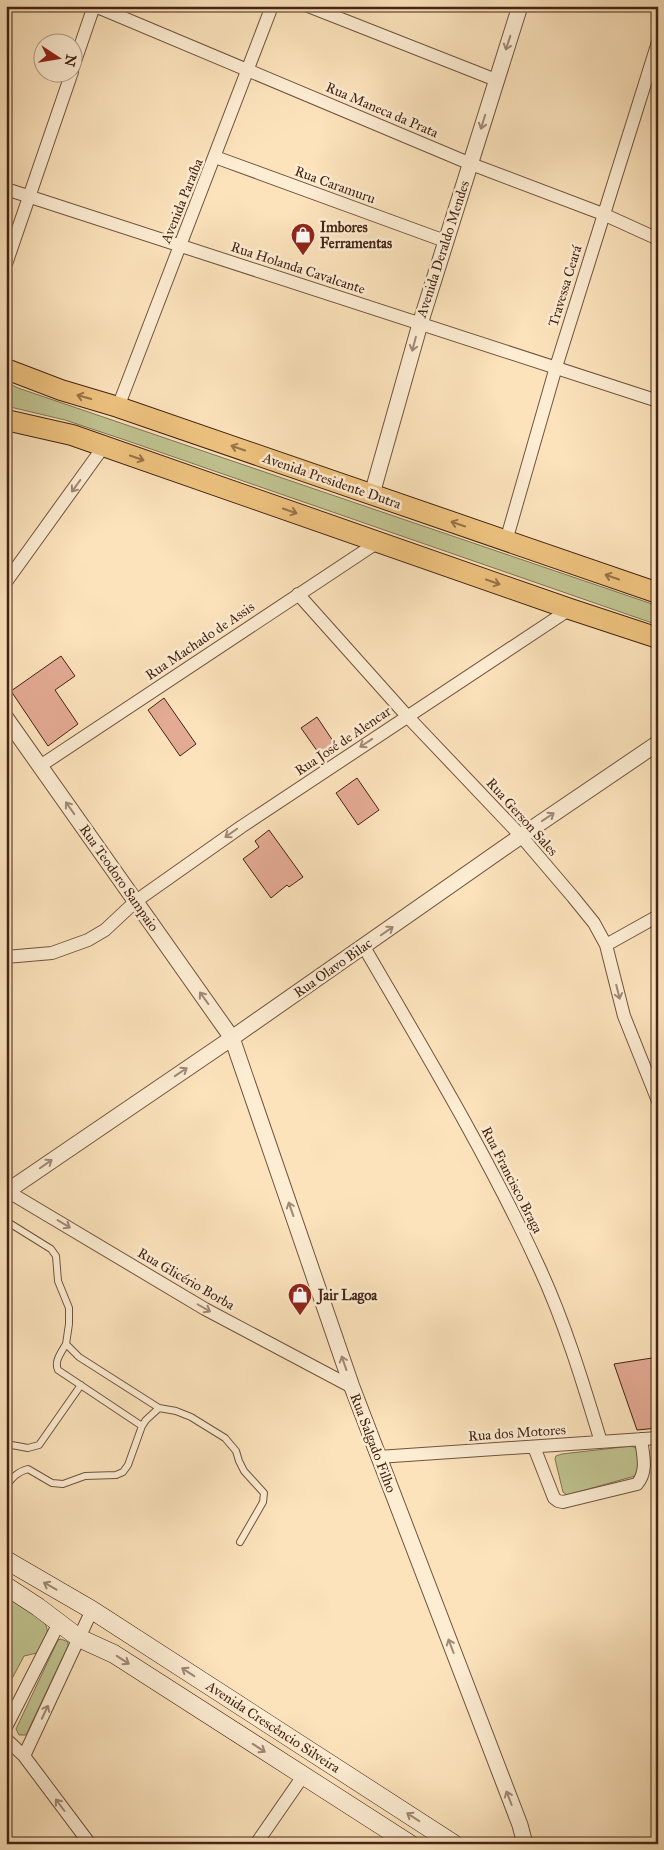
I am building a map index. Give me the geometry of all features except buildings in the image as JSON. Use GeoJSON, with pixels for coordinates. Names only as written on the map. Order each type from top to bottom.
{"type":"FeatureCollection","features":[{"type":"Feature","properties":{"kind":"highway","name":"Avenida Presidente Dutra"},"geometry":{"type":"LineString","coordinates":[[6,369],[61,390],[118,407],[658,593]]}},
{"type":"Feature","properties":{"kind":"highway"},"geometry":{"type":"LineString","coordinates":[[6,420],[72,435],[658,638]]}},
{"type":"Feature","properties":{"kind":"main road","name":"Avenida Crescêncio Silveira"},"geometry":{"type":"LineString","coordinates":[[6,1560],[92,1610],[454,1844]]}},
{"type":"Feature","properties":{"kind":"main road","name":"Avenida Crescêncio Silveira"},"geometry":{"type":"LineString","coordinates":[[6,1586],[80,1638],[114,1654],[410,1844]]}},
{"type":"Feature","properties":{"kind":"street","name":"Rua Maneca da Prata"},"geometry":{"type":"LineString","coordinates":[[95,6],[471,164],[603,214],[658,239]]}},
{"type":"Feature","properties":{"kind":"street"},"geometry":{"type":"LineString","coordinates":[[82,43],[95,6]]}},
{"type":"Feature","properties":{"kind":"street","name":"Avenida Paraíba"},"geometry":{"type":"LineString","coordinates":[[118,407],[272,6]]}},
{"type":"Feature","properties":{"kind":"street"},"geometry":{"type":"LineString","coordinates":[[308,6],[496,80]]}},
{"type":"Feature","properties":{"kind":"street","name":"Avenida Deraldo Mendes"},"geometry":{"type":"LineString","coordinates":[[372,494],[420,324],[520,6]]}},
{"type":"Feature","properties":{"kind":"street","name":"Travessa Ceará"},"geometry":{"type":"LineString","coordinates":[[506,541],[556,368],[658,42]]}},
{"type":"Feature","properties":{"kind":"street"},"geometry":{"type":"LineString","coordinates":[[6,264],[68,82]]}},
{"type":"Feature","properties":{"kind":"street","name":"Rua Caramuru"},"geometry":{"type":"LineString","coordinates":[[215,157],[446,241]]}},
{"type":"Feature","properties":{"kind":"street","name":"Rua Holanda Cavalcante"},"geometry":{"type":"LineString","coordinates":[[6,188],[658,401]]}},
{"type":"Feature","properties":{"kind":"street"},"geometry":{"type":"LineString","coordinates":[[6,582],[104,446]]}},
{"type":"Feature","properties":{"kind":"street","name":"Rua Machado de Assis"},"geometry":{"type":"LineString","coordinates":[[40,766],[378,542]]}},
{"type":"Feature","properties":{"kind":"street","name":"Rua Gerson Sales"},"geometry":{"type":"LineString","coordinates":[[298,594],[407,716],[521,836],[594,923],[606,945],[624,1016],[658,1101]]}},
{"type":"Feature","properties":{"kind":"street","name":"Rua José de Alencar"},"geometry":{"type":"LineString","coordinates":[[6,957],[52,953],[67,949],[105,930],[136,901],[241,827],[570,609]]}},
{"type":"Feature","properties":{"kind":"street","name":"Rua Teodoro Sampaio"},"geometry":{"type":"LineString","coordinates":[[6,718],[232,1038]]}},
{"type":"Feature","properties":{"kind":"street","name":"Rua Olavo Bilac"},"geometry":{"type":"LineString","coordinates":[[7,1191],[232,1038],[521,836],[658,743]]}},
{"type":"Feature","properties":{"kind":"street"},"geometry":{"type":"LineString","coordinates":[[606,945],[658,916]]}},
{"type":"Feature","properties":{"kind":"street","name":"Rua Francisco Braga"},"geometry":{"type":"LineString","coordinates":[[364,947],[453,1099],[539,1267],[570,1344],[602,1442]]}},
{"type":"Feature","properties":{"kind":"street","name":"Rua Salgado Filho"},"geometry":{"type":"LineString","coordinates":[[232,1038],[352,1387],[525,1844]]}},
{"type":"Feature","properties":{"kind":"street","name":"Rua Glicério Borba"},"geometry":{"type":"LineString","coordinates":[[7,1191],[206,1309],[352,1387]]}},
{"type":"Feature","properties":{"kind":"street","name":"Rua dos Motores"},"geometry":{"type":"LineString","coordinates":[[378,1457],[658,1438]]}},
{"type":"Feature","properties":{"kind":"street"},"geometry":{"type":"LineString","coordinates":[[534,1447],[554,1498],[564,1502],[637,1484],[644,1472],[642,1439]]}},
{"type":"Feature","properties":{"kind":"street"},"geometry":{"type":"LineString","coordinates":[[24,1756],[92,1610]]}},
{"type":"Feature","properties":{"kind":"street"},"geometry":{"type":"LineString","coordinates":[[6,1727],[59,1623]]}},
{"type":"Feature","properties":{"kind":"street"},"geometry":{"type":"LineString","coordinates":[[6,1739],[24,1756],[90,1844]]}},
{"type":"Feature","properties":{"kind":"street"},"geometry":{"type":"LineString","coordinates":[[256,1844],[303,1776]]}},
{"type":"Feature","properties":{"kind":"lane"},"geometry":{"type":"LineString","coordinates":[[6,1221],[51,1249],[56,1256],[58,1281],[68,1308],[69,1324],[66,1344],[56,1365],[58,1370],[142,1426]]}},
{"type":"Feature","properties":{"kind":"lane"},"geometry":{"type":"LineString","coordinates":[[66,1344],[79,1357],[159,1408],[176,1411],[191,1417],[226,1438],[236,1451],[238,1461],[244,1471],[264,1493],[263,1502],[240,1542]]}},
{"type":"Feature","properties":{"kind":"lane"},"geometry":{"type":"LineString","coordinates":[[6,1444],[28,1448],[39,1445],[81,1385]]}},
{"type":"Feature","properties":{"kind":"lane"},"geometry":{"type":"LineString","coordinates":[[6,1486],[14,1476],[28,1469],[52,1483],[63,1484],[85,1476],[116,1475],[124,1472],[142,1426],[159,1408]]}},
{"type":"Feature","properties":{"kind":"green space"},"geometry":{"type":"Polygon","coordinates":[[[6,382],[18,388],[658,606],[658,625],[125,440],[65,420],[6,406],[6,382]]]}},
{"type":"Feature","properties":{"kind":"green space"},"geometry":{"type":"Polygon","coordinates":[[[631,1446],[636,1448],[640,1472],[635,1476],[567,1495],[563,1492],[555,1459],[556,1456],[631,1446]]]}},
{"type":"Feature","properties":{"kind":"green space"},"geometry":{"type":"Polygon","coordinates":[[[6,1595],[39,1616],[47,1629],[47,1636],[41,1652],[24,1656],[6,1690],[6,1595]]]}},
{"type":"Feature","properties":{"kind":"green space"},"geometry":{"type":"Polygon","coordinates":[[[61,1639],[68,1642],[68,1646],[26,1735],[19,1735],[16,1729],[58,1640],[61,1639]]]}},
{"type":"Feature","properties":{"kind":"place","name":"Imbores Ferramentas"},"geometry":{"type":"Point","coordinates":[303,256]}},
{"type":"Feature","properties":{"kind":"place","name":"Jair Lagoa"},"geometry":{"type":"Point","coordinates":[300,1316]}}]}
